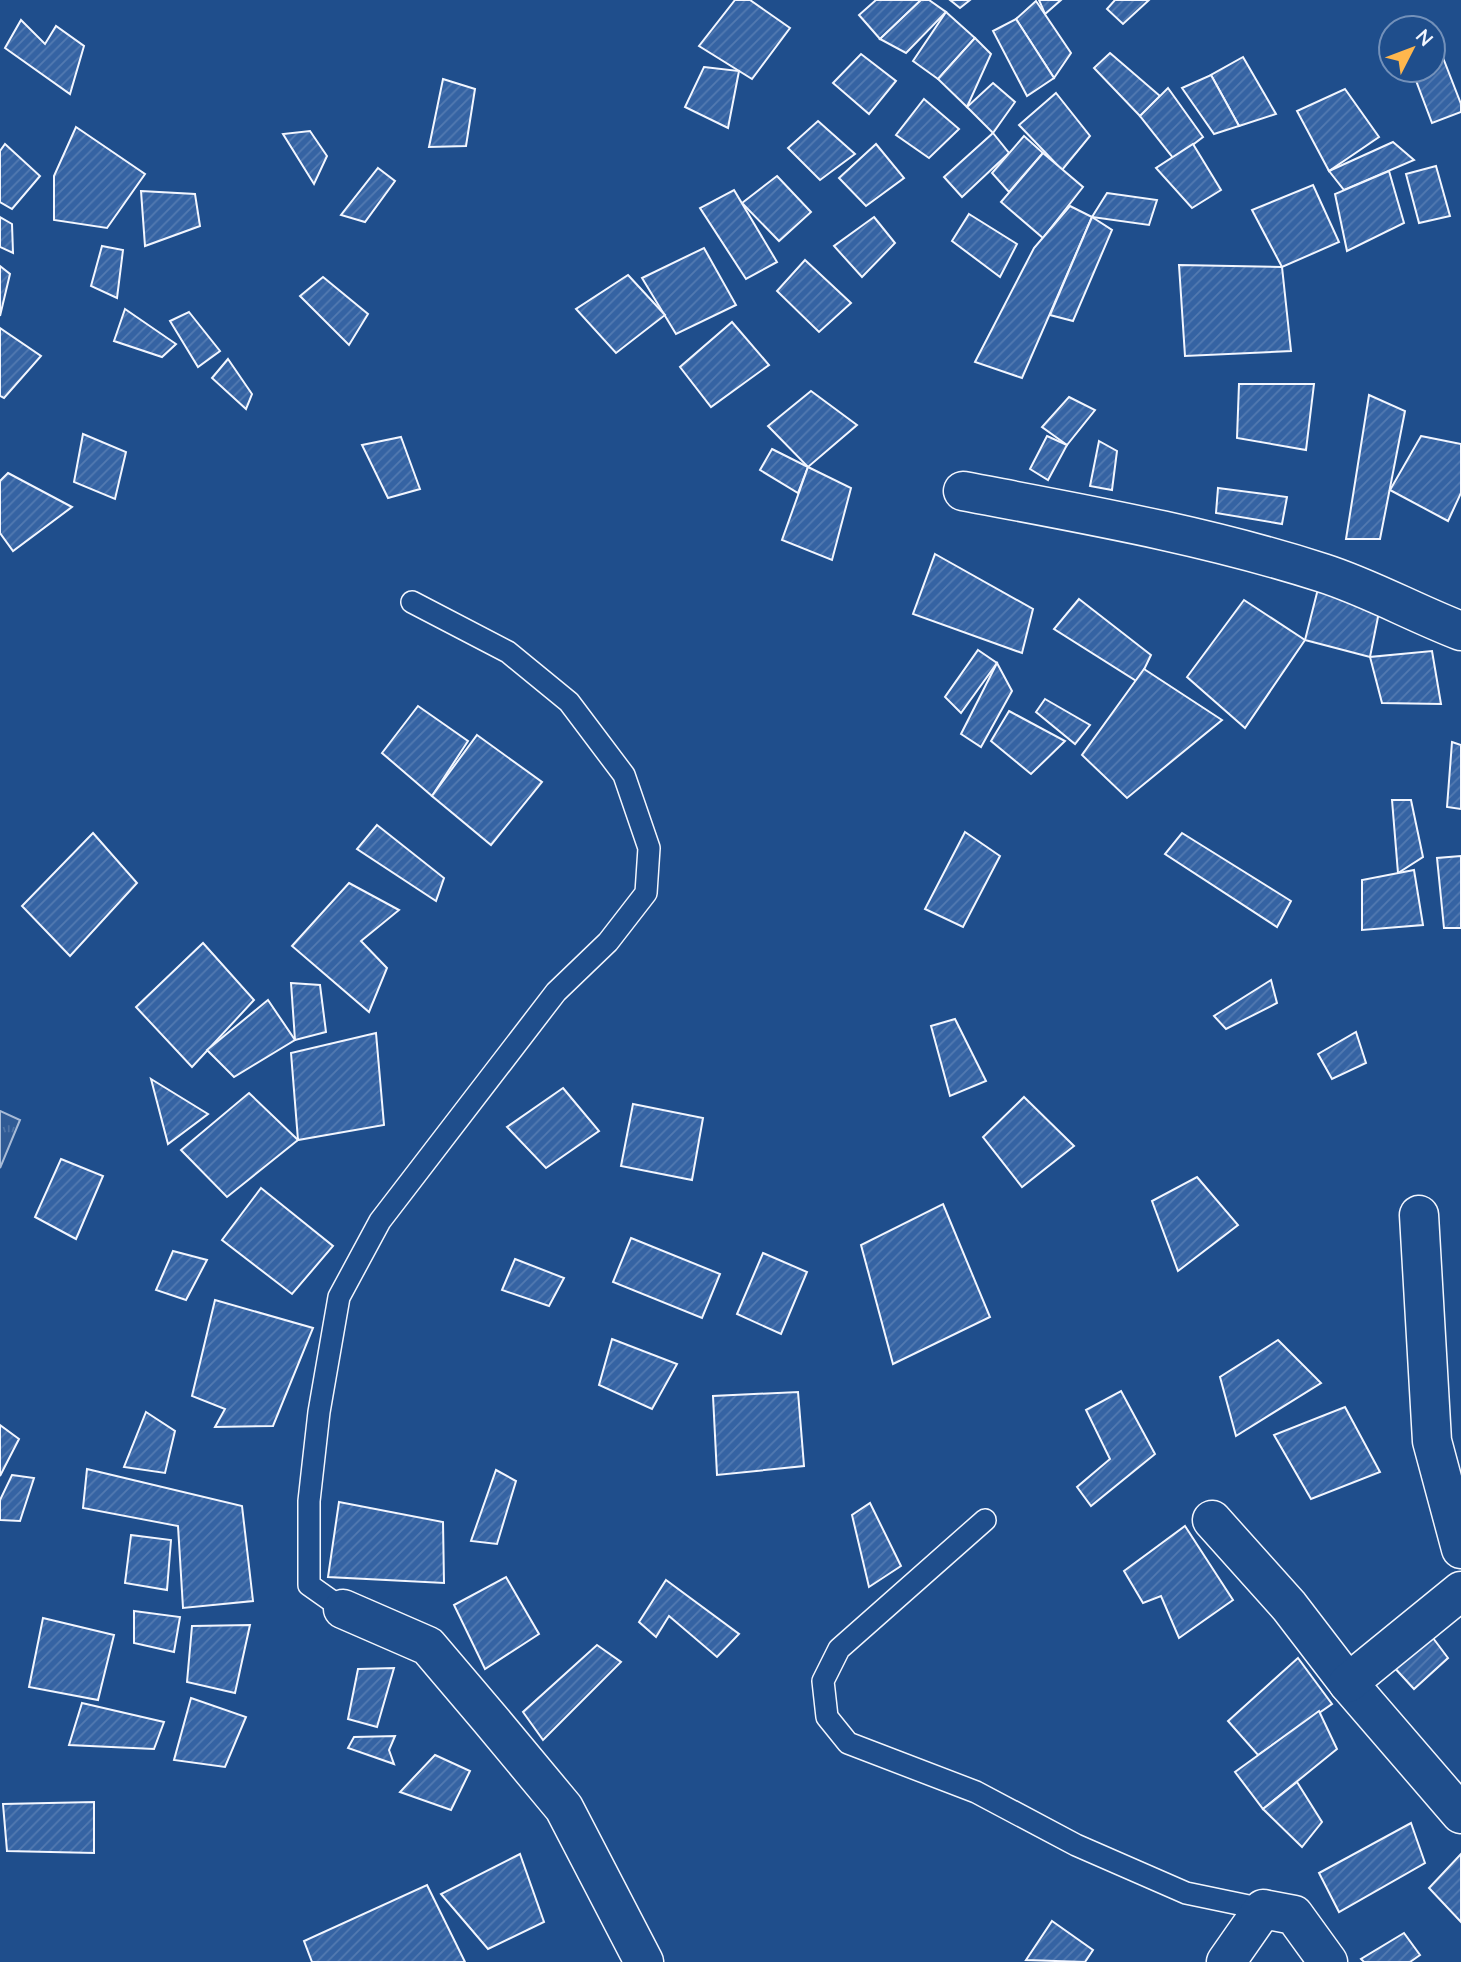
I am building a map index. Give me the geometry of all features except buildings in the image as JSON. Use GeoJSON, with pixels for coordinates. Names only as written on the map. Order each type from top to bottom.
{"type":"FeatureCollection","features":[{"type":"Feature","properties":{"kind":"street"},"geometry":{"type":"LineString","coordinates":[[963,491],[1130,523],[1235,547],[1337,578],[1461,631]]}},
{"type":"Feature","properties":{"kind":"street"},"geometry":{"type":"LineString","coordinates":[[1419,1215],[1432,1441],[1461,1549]]}},
{"type":"Feature","properties":{"kind":"street"},"geometry":{"type":"LineString","coordinates":[[1212,1520],[1289,1606],[1348,1683],[1461,1814]]}},
{"type":"Feature","properties":{"kind":"street"},"geometry":{"type":"LineString","coordinates":[[1348,1683],[1461,1591]]}},
{"type":"Feature","properties":{"kind":"street"},"geometry":{"type":"LineString","coordinates":[[343,1609],[428,1646],[473,1698],[564,1808],[644,1962]]}},
{"type":"Feature","properties":{"kind":"street"},"geometry":{"type":"LineString","coordinates":[[1226,1962],[1263,1909],[1294,1915],[1328,1962]]}},
{"type":"Feature","properties":{"kind":"lane"},"geometry":{"type":"LineString","coordinates":[[343,1609],[309,1586],[309,1501],[319,1412],[339,1297],[380,1221],[556,992],[608,942],[646,893],[649,848],[624,775],[569,702],[508,652],[412,602]]}},
{"type":"Feature","properties":{"kind":"lane"},"geometry":{"type":"LineString","coordinates":[[985,1520],[839,1649],[823,1681],[827,1717],[848,1743],[976,1792],[1076,1845],[1186,1893],[1263,1909]]}},
{"type":"Feature","properties":{"kind":"green space"},"geometry":{"type":"Polygon","coordinates":[[[0,1111],[20,1120],[0,1168],[0,1111]]]}}]}
